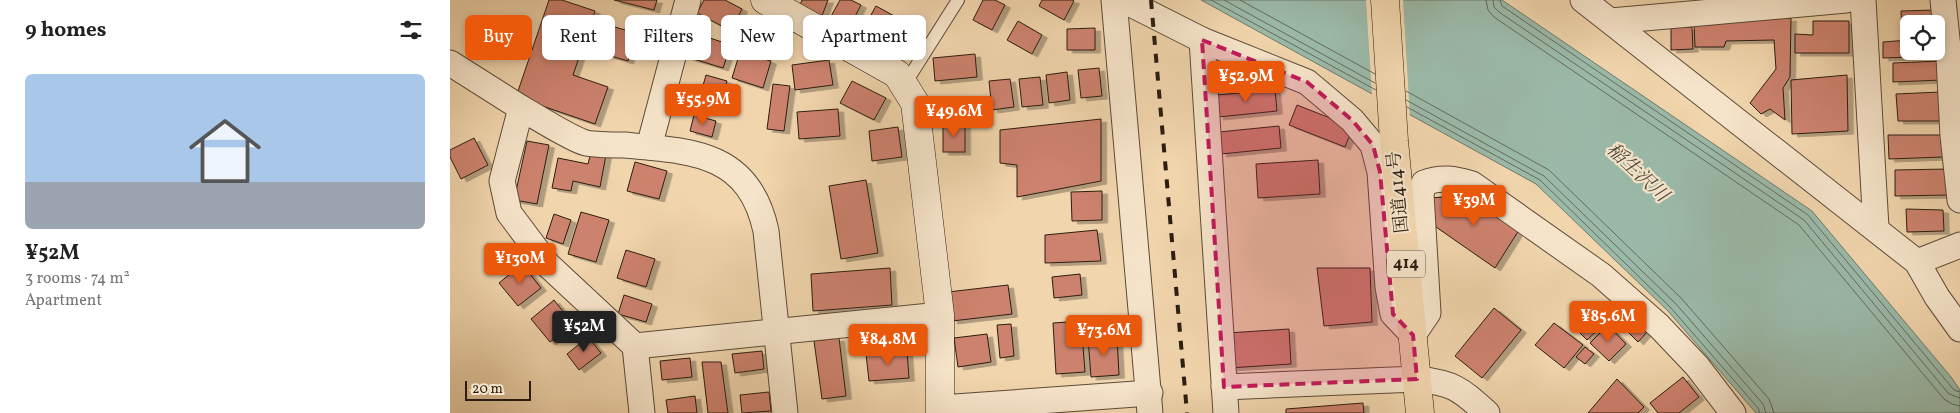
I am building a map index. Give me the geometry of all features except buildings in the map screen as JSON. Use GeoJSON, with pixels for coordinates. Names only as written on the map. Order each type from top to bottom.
{"type":"FeatureCollection","features":[{"type":"Feature","properties":{"kind":"highway","name":"国道414号"},"geometry":{"type":"LineString","coordinates":[[1385,0],[1392,116],[1420,413]]}},
{"type":"Feature","properties":{"kind":"street"},"geometry":{"type":"LineString","coordinates":[[649,147],[688,0]]}},
{"type":"Feature","properties":{"kind":"street"},"geometry":{"type":"LineString","coordinates":[[764,0],[897,74],[903,87],[915,102],[940,315],[940,411],[1150,403],[1114,0]]}},
{"type":"Feature","properties":{"kind":"street"},"geometry":{"type":"LineString","coordinates":[[1123,0],[1202,40],[1307,82],[1352,120],[1373,145],[1380,172],[1388,286],[1393,314],[1413,335],[1428,313],[1421,194],[1424,183],[1436,179],[1453,178],[1472,184],[1601,275],[1659,326],[1697,366],[1733,413]]}},
{"type":"Feature","properties":{"kind":"street"},"geometry":{"type":"LineString","coordinates":[[1583,0],[1918,262],[1937,297],[1960,328]]}},
{"type":"Feature","properties":{"kind":"street"},"geometry":{"type":"LineString","coordinates":[[1611,21],[1846,0]]}},
{"type":"Feature","properties":{"kind":"street"},"geometry":{"type":"LineString","coordinates":[[1863,0],[1876,228]]}},
{"type":"Feature","properties":{"kind":"street"},"geometry":{"type":"LineString","coordinates":[[1943,0],[1949,58],[1953,136],[1960,200]]}},
{"type":"Feature","properties":{"kind":"street"},"geometry":{"type":"LineString","coordinates":[[1202,40],[1226,413]]}},
{"type":"Feature","properties":{"kind":"street"},"geometry":{"type":"LineString","coordinates":[[450,64],[521,108],[585,142],[692,152],[722,162],[749,188],[761,208],[766,231],[785,413]]}},
{"type":"Feature","properties":{"kind":"street"},"geometry":{"type":"LineString","coordinates":[[521,108],[502,181],[509,213],[548,265],[634,346],[642,413]]}},
{"type":"Feature","properties":{"kind":"street"},"geometry":{"type":"LineString","coordinates":[[1918,262],[1960,245]]}},
{"type":"Feature","properties":{"kind":"street"},"geometry":{"type":"LineString","coordinates":[[634,346],[940,315]]}},
{"type":"Feature","properties":{"kind":"street"},"geometry":{"type":"LineString","coordinates":[[1224,387],[1417,379],[1436,381],[1459,388],[1487,413]]}},
{"type":"Feature","properties":{"kind":"lane"},"geometry":{"type":"LineString","coordinates":[[903,87],[958,0]]}},
{"type":"Feature","properties":{"kind":"highlighted area"},"geometry":{"type":"Polygon","coordinates":[[[1202,40],[1307,82],[1352,120],[1373,145],[1380,172],[1393,314],[1413,335],[1417,379],[1224,387],[1202,40]]]}},
{"type":"Feature","properties":{"kind":"water","name":"稲生沢川"},"geometry":{"type":"Polygon","coordinates":[[[1201,0],[1502,0],[1812,211],[1951,377],[1960,390],[1960,413],[1756,413],[1668,311],[1536,184],[1201,0]]]}},
{"type":"Feature","properties":{"kind":"pier"},"geometry":{"type":"Polygon","coordinates":[[[1366,0],[1403,0],[1410,118],[1372,96],[1366,0]]]}},
{"type":"Feature","properties":{"kind":"railway"},"geometry":{"type":"LineString","coordinates":[[1151,0],[1187,413]]}}]}
